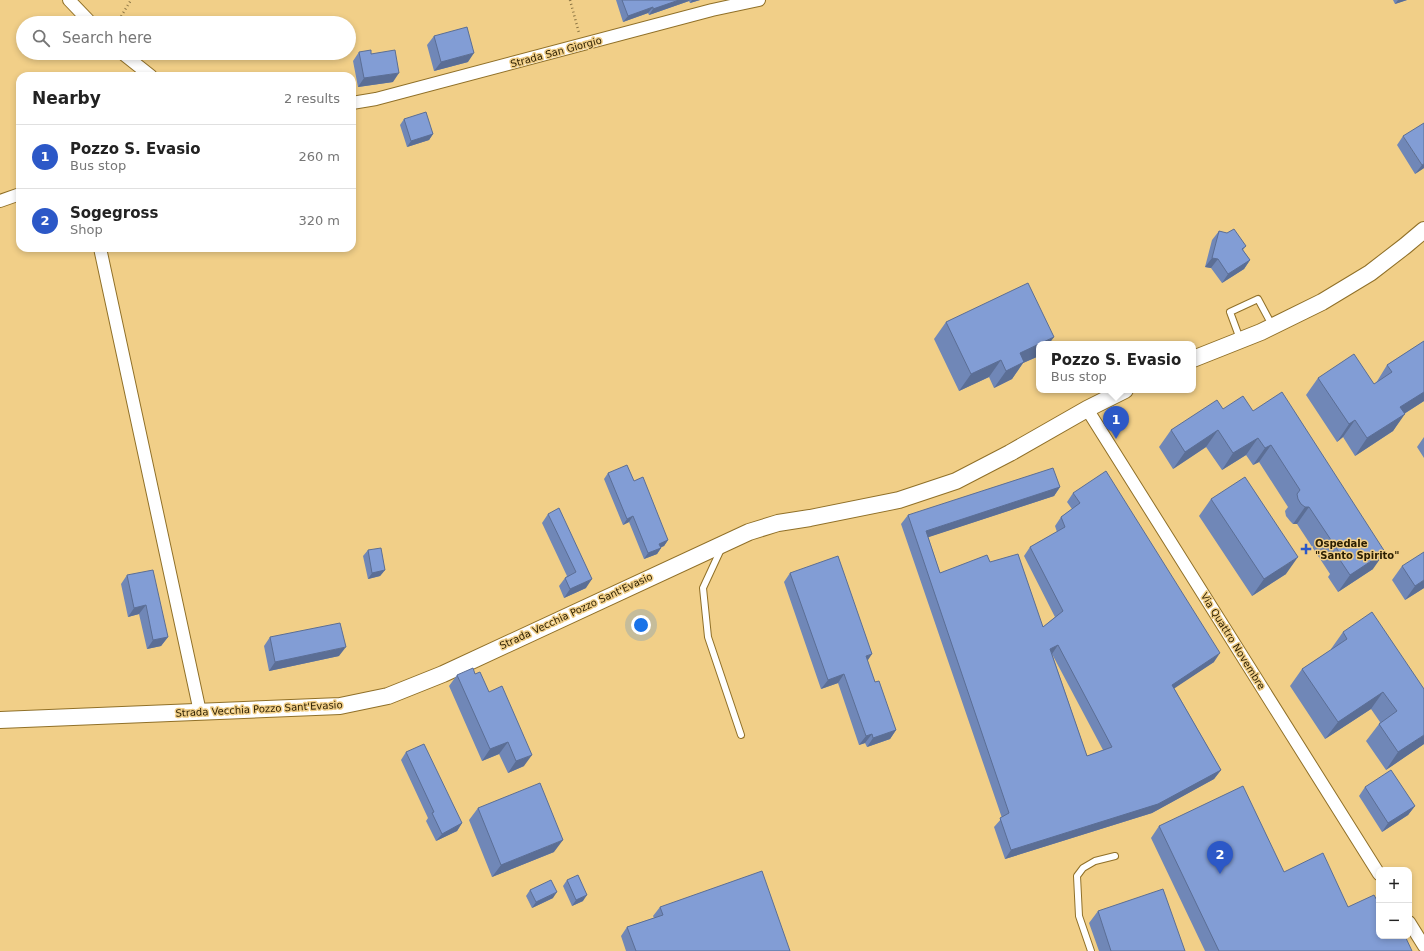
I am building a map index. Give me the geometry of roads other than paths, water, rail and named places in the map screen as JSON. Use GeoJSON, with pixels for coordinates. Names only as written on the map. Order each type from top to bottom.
{"type":"FeatureCollection","features":[{"type":"Feature","properties":{"kind":"street"},"geometry":{"type":"LineString","coordinates":[[69,0],[84,16]]}},
{"type":"Feature","properties":{"kind":"street","name":"Strada San Giorgio"},"geometry":{"type":"LineString","coordinates":[[356,102],[376,99],[712,10],[760,0]]}},
{"type":"Feature","properties":{"kind":"street"},"geometry":{"type":"LineString","coordinates":[[131,60],[146,72]]}},
{"type":"Feature","properties":{"kind":"street"},"geometry":{"type":"LineString","coordinates":[[0,201],[16,195]]}},
{"type":"Feature","properties":{"kind":"street"},"geometry":{"type":"LineString","coordinates":[[1196,358],[1273,327],[1322,302],[1370,273],[1424,230]]}},
{"type":"Feature","properties":{"kind":"street"},"geometry":{"type":"LineString","coordinates":[[101,252],[200,712]]}},
{"type":"Feature","properties":{"kind":"street","name":"Strada Vecchia Pozzo Sant'Evasio"},"geometry":{"type":"LineString","coordinates":[[0,720],[340,706],[388,696],[443,674],[724,542],[749,532],[778,522],[810,518],[898,500],[956,481],[1119,393]]}},
{"type":"Feature","properties":{"kind":"street","name":"Via Quattro Novembre"},"geometry":{"type":"LineString","coordinates":[[1087,409],[1376,869]]}},
{"type":"Feature","properties":{"kind":"street"},"geometry":{"type":"LineString","coordinates":[[1412,927],[1424,946]]}},
{"type":"Feature","properties":{"kind":"lane"},"geometry":{"type":"LineString","coordinates":[[1241,341],[1230,312],[1258,299],[1273,327]]}},
{"type":"Feature","properties":{"kind":"lane"},"geometry":{"type":"LineString","coordinates":[[724,542],[703,588],[708,637],[741,735]]}},
{"type":"Feature","properties":{"kind":"lane"},"geometry":{"type":"LineString","coordinates":[[1091,951],[1079,916],[1077,876],[1083,868],[1095,861],[1115,856]]}},
{"type":"Feature","properties":{"kind":"place","name":"Pozzo S. Evasio"},"geometry":{"type":"Point","coordinates":[1116,439]}},
{"type":"Feature","properties":{"kind":"place","name":"Ospedale \"Santo Spirito\""},"geometry":{"type":"Point","coordinates":[1306,549]}},
{"type":"Feature","properties":{"kind":"place","name":"Sogegross"},"geometry":{"type":"Point","coordinates":[1220,874]}}]}
